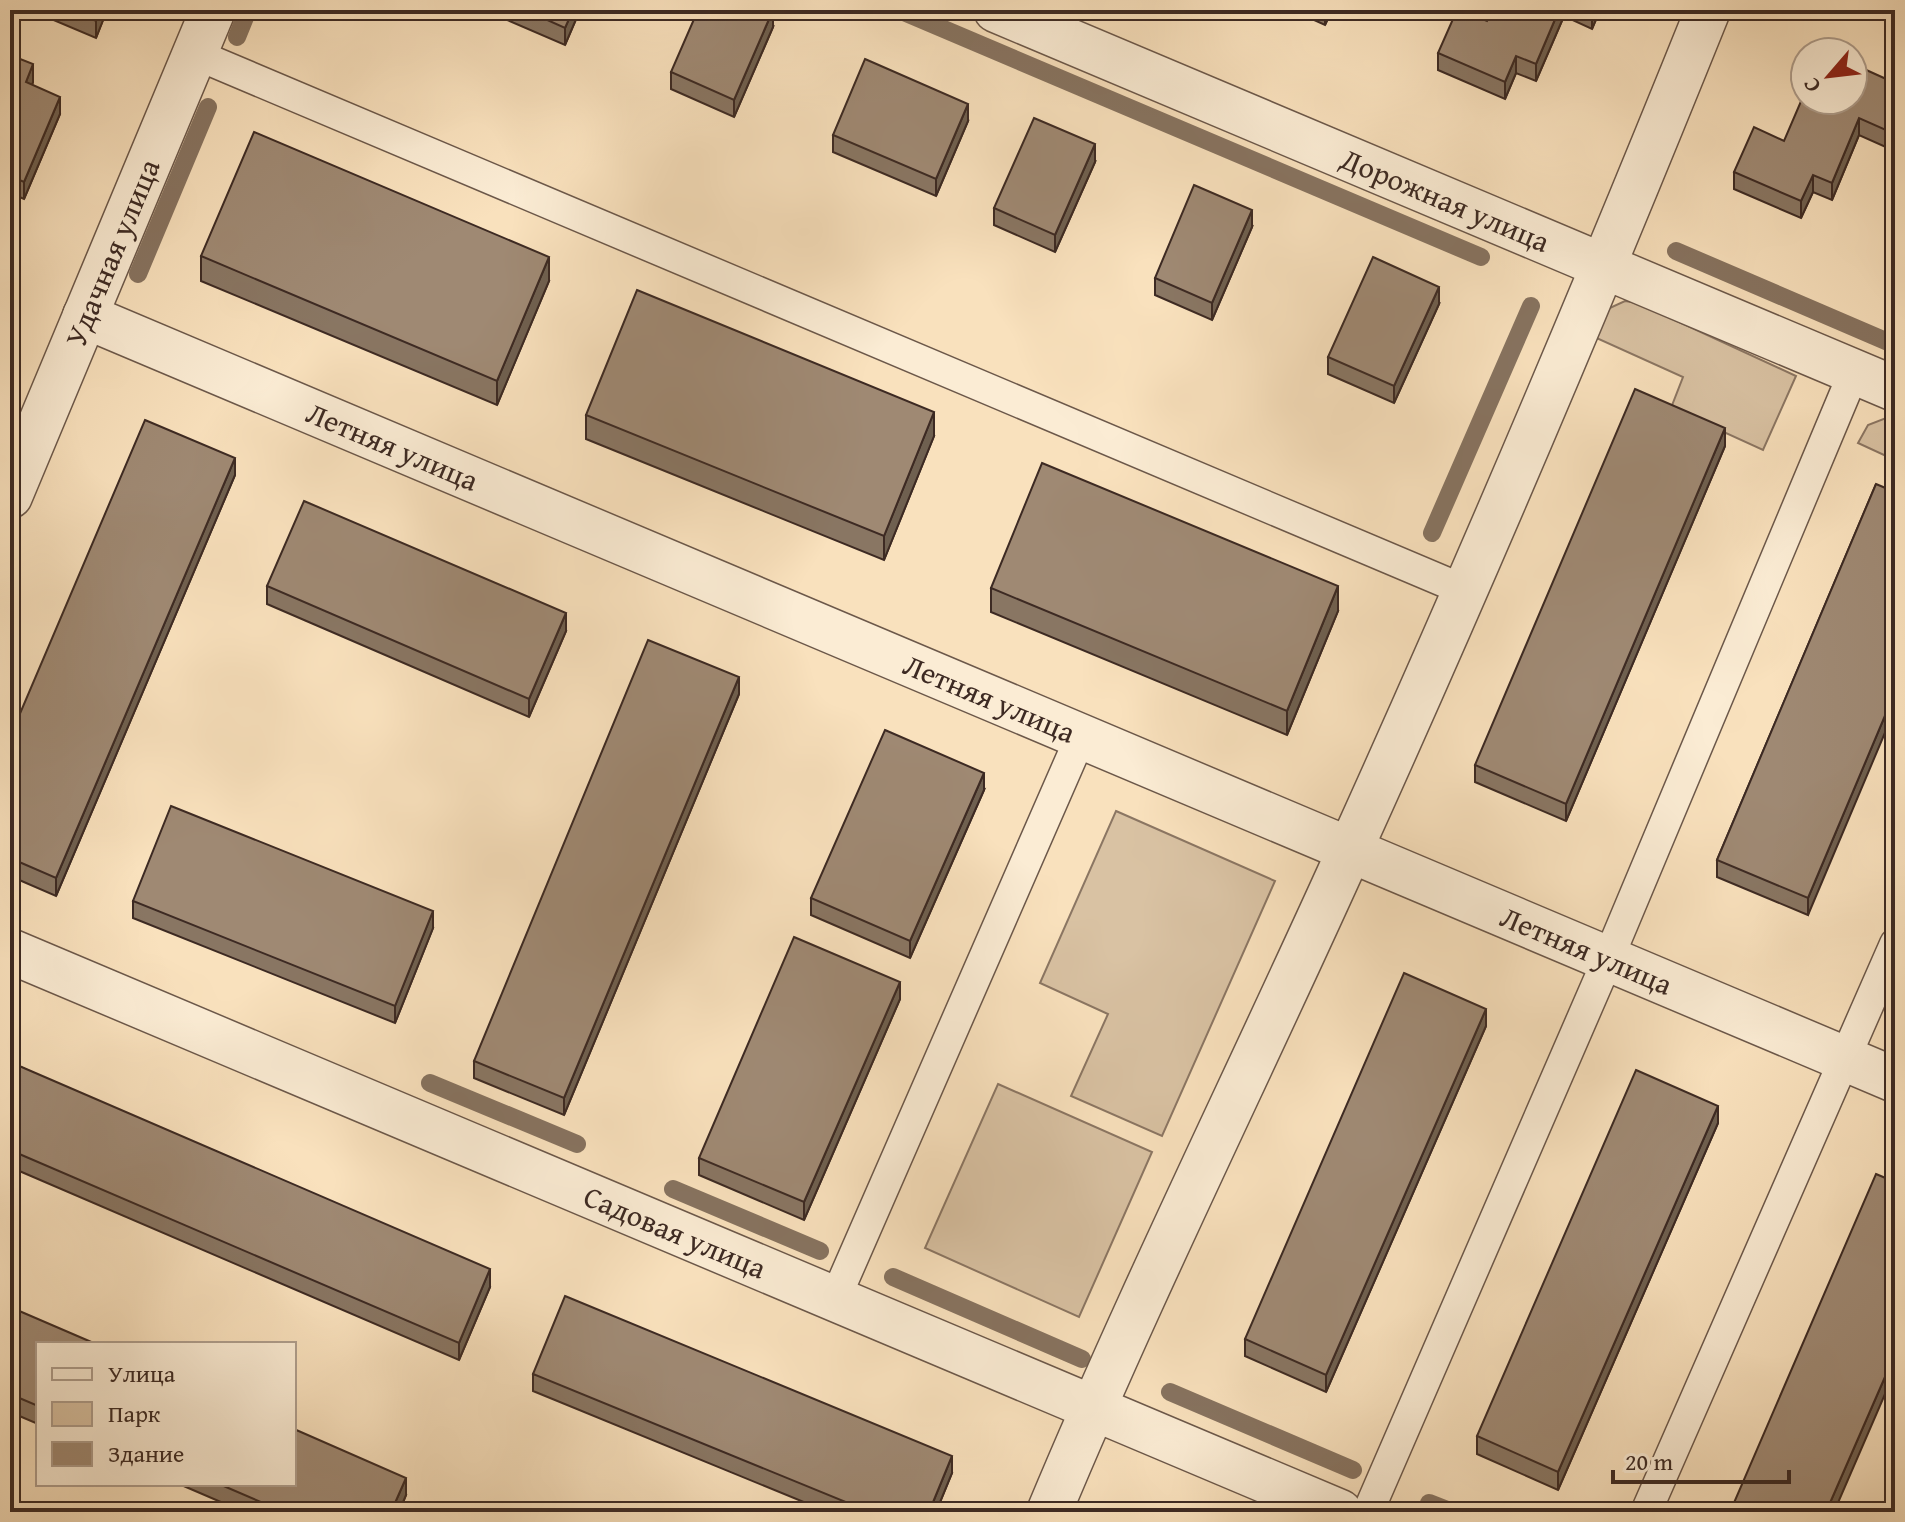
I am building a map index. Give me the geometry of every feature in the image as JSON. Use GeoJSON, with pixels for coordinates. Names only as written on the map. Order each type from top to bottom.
{"type":"FeatureCollection","features":[{"type":"Feature","properties":{"kind":"street","name":"Удачная улица"},"geometry":{"type":"LineString","coordinates":[[10,496],[213,10]]}},
{"type":"Feature","properties":{"kind":"street","name":"Дорожная улица"},"geometry":{"type":"LineString","coordinates":[[996,10],[1895,389]]}},
{"type":"Feature","properties":{"kind":"street"},"geometry":{"type":"LineString","coordinates":[[1049,1512],[1093,1408],[1350,850],[1604,267],[1708,10]]}},
{"type":"Feature","properties":{"kind":"street","name":"Летняя улица"},"geometry":{"type":"LineString","coordinates":[[85,316],[1895,1080]]}},
{"type":"Feature","properties":{"kind":"street","name":"Садовая улица"},"geometry":{"type":"LineString","coordinates":[[10,951],[1340,1512]]}},
{"type":"Feature","properties":{"kind":"lane"},"geometry":{"type":"LineString","coordinates":[[195,54],[1464,590]]}},
{"type":"Feature","properties":{"kind":"lane"},"geometry":{"type":"LineString","coordinates":[[1368,1512],[1608,959],[1854,372]]}},
{"type":"Feature","properties":{"kind":"lane"},"geometry":{"type":"LineString","coordinates":[[835,1299],[1081,736]]}},
{"type":"Feature","properties":{"kind":"lane"},"geometry":{"type":"LineString","coordinates":[[1646,1512],[1895,944]]}},
{"type":"Feature","properties":{"kind":"green space"},"geometry":{"type":"Polygon","coordinates":[[[1625,301],[1638,303],[1796,376],[1763,450],[1671,408],[1683,377],[1592,336],[1601,312],[1625,301]]]}},
{"type":"Feature","properties":{"kind":"green space"},"geometry":{"type":"Polygon","coordinates":[[[1886,418],[1895,422],[1895,460],[1858,443],[1868,425],[1886,418]]]}},
{"type":"Feature","properties":{"kind":"green space"},"geometry":{"type":"Polygon","coordinates":[[[1895,460],[1895,497],[1883,492],[1895,460]]]}},
{"type":"Feature","properties":{"kind":"green space"},"geometry":{"type":"Polygon","coordinates":[[[1116,811],[1275,881],[1162,1136],[1071,1096],[1108,1014],[1040,983],[1116,811]]]}},
{"type":"Feature","properties":{"kind":"green space"},"geometry":{"type":"Polygon","coordinates":[[[998,1084],[1152,1152],[1079,1317],[925,1248],[998,1084]]]}},
{"type":"Feature","properties":{"kind":"building"},"geometry":{"type":"Polygon","coordinates":[[[70,10],[100,10],[96,21],[70,10]]]}},
{"type":"Feature","properties":{"kind":"building"},"geometry":{"type":"Polygon","coordinates":[[[525,10],[573,10],[565,28],[525,10]]]}},
{"type":"Feature","properties":{"kind":"building"},"geometry":{"type":"Polygon","coordinates":[[[698,10],[773,10],[734,100],[671,72],[698,10]]]}},
{"type":"Feature","properties":{"kind":"building"},"geometry":{"type":"Polygon","coordinates":[[[1457,10],[1487,21],[1492,10],[1559,10],[1536,64],[1516,56],[1505,82],[1438,53],[1457,10]]]}},
{"type":"Feature","properties":{"kind":"building"},"geometry":{"type":"Polygon","coordinates":[[[10,55],[33,64],[26,82],[60,97],[24,182],[10,176],[10,55]]]}},
{"type":"Feature","properties":{"kind":"building"},"geometry":{"type":"Polygon","coordinates":[[[865,59],[968,104],[936,179],[833,135],[865,59]]]}},
{"type":"Feature","properties":{"kind":"building"},"geometry":{"type":"Polygon","coordinates":[[[1869,71],[1895,83],[1895,115],[1888,131],[1859,118],[1832,183],[1813,175],[1801,201],[1734,172],[1754,127],[1784,141],[1795,116],[1869,116],[1869,71]]]}},
{"type":"Feature","properties":{"kind":"building"},"geometry":{"type":"Polygon","coordinates":[[[1034,118],[1095,144],[1055,235],[994,208],[1034,118]]]}},
{"type":"Feature","properties":{"kind":"building"},"geometry":{"type":"Polygon","coordinates":[[[254,132],[549,257],[497,381],[201,256],[254,132]]]}},
{"type":"Feature","properties":{"kind":"building"},"geometry":{"type":"Polygon","coordinates":[[[1194,185],[1252,210],[1212,303],[1155,278],[1194,185]]]}},
{"type":"Feature","properties":{"kind":"building"},"geometry":{"type":"Polygon","coordinates":[[[1373,257],[1439,287],[1394,386],[1328,357],[1373,257]]]}},
{"type":"Feature","properties":{"kind":"building"},"geometry":{"type":"Polygon","coordinates":[[[637,290],[934,412],[884,536],[586,415],[637,290]]]}},
{"type":"Feature","properties":{"kind":"building"},"geometry":{"type":"Polygon","coordinates":[[[1635,389],[1725,428],[1566,804],[1475,765],[1635,389]]]}},
{"type":"Feature","properties":{"kind":"building"},"geometry":{"type":"Polygon","coordinates":[[[145,420],[235,458],[56,878],[10,858],[10,737],[145,420]]]}},
{"type":"Feature","properties":{"kind":"building"},"geometry":{"type":"Polygon","coordinates":[[[1042,463],[1338,586],[1287,711],[991,588],[1042,463]]]}},
{"type":"Feature","properties":{"kind":"building"},"geometry":{"type":"Polygon","coordinates":[[[1876,484],[1895,492],[1895,692],[1808,898],[1717,860],[1876,484]]]}},
{"type":"Feature","properties":{"kind":"building"},"geometry":{"type":"Polygon","coordinates":[[[304,501],[566,613],[529,699],[267,586],[304,501]]]}},
{"type":"Feature","properties":{"kind":"building"},"geometry":{"type":"Polygon","coordinates":[[[648,640],[739,677],[564,1098],[474,1061],[648,640]]]}},
{"type":"Feature","properties":{"kind":"building"},"geometry":{"type":"Polygon","coordinates":[[[885,730],[984,773],[910,941],[811,898],[885,730]]]}},
{"type":"Feature","properties":{"kind":"building"},"geometry":{"type":"Polygon","coordinates":[[[171,806],[433,911],[395,1006],[133,901],[171,806]]]}},
{"type":"Feature","properties":{"kind":"building"},"geometry":{"type":"Polygon","coordinates":[[[794,937],[900,982],[804,1202],[699,1158],[794,937]]]}},
{"type":"Feature","properties":{"kind":"building"},"geometry":{"type":"Polygon","coordinates":[[[1404,973],[1486,1009],[1326,1375],[1245,1339],[1404,973]]]}},
{"type":"Feature","properties":{"kind":"building"},"geometry":{"type":"Polygon","coordinates":[[[10,1062],[490,1269],[459,1343],[10,1150],[10,1062]]]}},
{"type":"Feature","properties":{"kind":"building"},"geometry":{"type":"Polygon","coordinates":[[[1636,1070],[1718,1106],[1558,1472],[1477,1436],[1636,1070]]]}},
{"type":"Feature","properties":{"kind":"building"},"geometry":{"type":"Polygon","coordinates":[[[1876,1174],[1895,1182],[1895,1354],[1826,1512],[1730,1512],[1876,1174]]]}},
{"type":"Feature","properties":{"kind":"building"},"geometry":{"type":"Polygon","coordinates":[[[565,1296],[952,1456],[929,1512],[870,1512],[533,1374],[565,1296]]]}},
{"type":"Feature","properties":{"kind":"building"},"geometry":{"type":"Polygon","coordinates":[[[10,1307],[91,1342],[36,1342],[36,1405],[10,1394],[10,1307]]]}},
{"type":"Feature","properties":{"kind":"building"},"geometry":{"type":"Polygon","coordinates":[[[296,1430],[406,1478],[391,1512],[284,1512],[224,1486],[296,1486],[296,1430]]]}},
{"type":"Feature","properties":{"kind":"waterway"},"geometry":{"type":"LineString","coordinates":[[237,37],[248,10]]}},
{"type":"Feature","properties":{"kind":"waterway"},"geometry":{"type":"LineString","coordinates":[[899,10],[1481,257]]}},
{"type":"Feature","properties":{"kind":"waterway"},"geometry":{"type":"LineString","coordinates":[[138,274],[208,107]]}},
{"type":"Feature","properties":{"kind":"waterway"},"geometry":{"type":"LineString","coordinates":[[1676,251],[1895,345]]}},
{"type":"Feature","properties":{"kind":"waterway"},"geometry":{"type":"LineString","coordinates":[[1432,533],[1531,306]]}},
{"type":"Feature","properties":{"kind":"waterway"},"geometry":{"type":"LineString","coordinates":[[430,1083],[577,1144]]}},
{"type":"Feature","properties":{"kind":"waterway"},"geometry":{"type":"LineString","coordinates":[[673,1189],[820,1251]]}},
{"type":"Feature","properties":{"kind":"waterway"},"geometry":{"type":"LineString","coordinates":[[893,1277],[1082,1359]]}},
{"type":"Feature","properties":{"kind":"waterway"},"geometry":{"type":"LineString","coordinates":[[1170,1392],[1353,1470]]}},
{"type":"Feature","properties":{"kind":"waterway"},"geometry":{"type":"LineString","coordinates":[[1429,1503],[1452,1512]]}}]}
